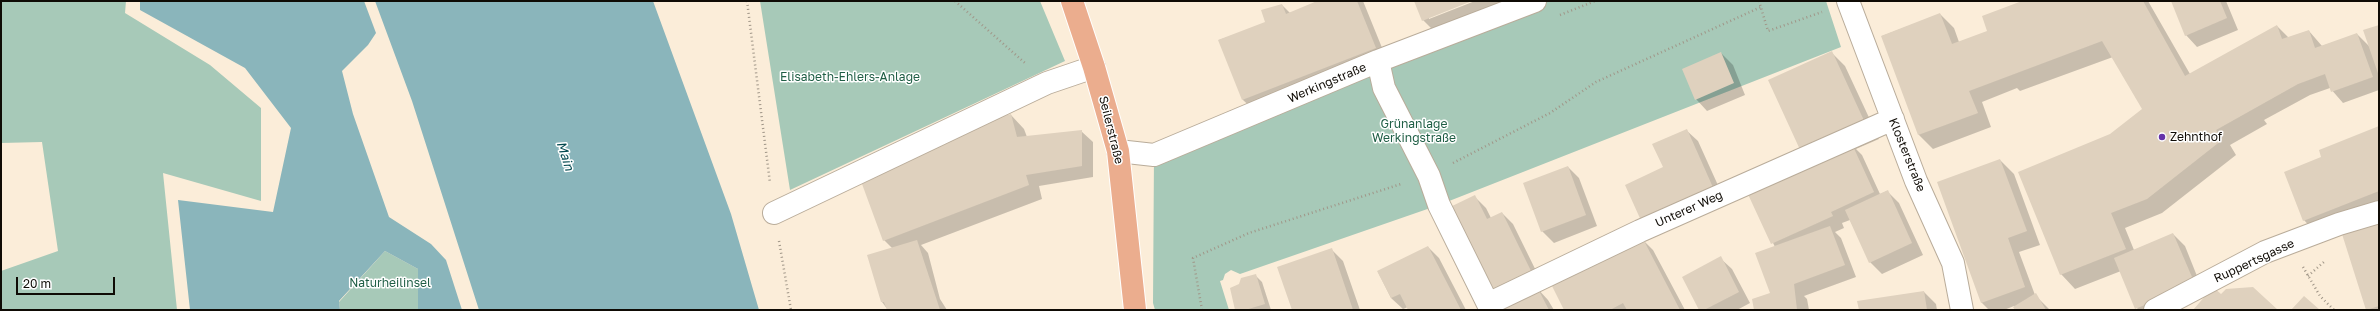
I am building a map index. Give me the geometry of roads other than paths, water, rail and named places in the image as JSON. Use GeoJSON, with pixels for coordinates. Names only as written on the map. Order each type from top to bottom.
{"type":"FeatureCollection","features":[{"type":"Feature","properties":{"kind":"main road","name":"Seilerstraße"},"geometry":{"type":"LineString","coordinates":[[1072,1],[1094,67],[1118,151],[1136,310]]}},
{"type":"Feature","properties":{"kind":"street","name":"Werkingstraße"},"geometry":{"type":"LineString","coordinates":[[1118,151],[1154,155],[1378,61],[1535,1]]}},
{"type":"Feature","properties":{"kind":"street","name":"Klosterstraße"},"geometry":{"type":"LineString","coordinates":[[1848,2],[1916,182],[1953,263],[1962,310]]}},
{"type":"Feature","properties":{"kind":"street","name":"Unterer Weg"},"geometry":{"type":"LineString","coordinates":[[1378,61],[1384,88],[1429,176],[1439,204],[1490,307],[1654,224],[1892,119]]}},
{"type":"Feature","properties":{"kind":"street"},"geometry":{"type":"LineString","coordinates":[[774,213],[1048,83],[1094,67]]}},
{"type":"Feature","properties":{"kind":"street","name":"Ruppertsgasse"},"geometry":{"type":"LineString","coordinates":[[2155,310],[2265,252],[2339,224],[2379,212]]}},
{"type":"Feature","properties":{"kind":"water"},"geometry":{"type":"Polygon","coordinates":[[[140,1],[364,1],[376,33],[368,45],[342,71],[353,114],[389,217],[431,244],[446,260],[462,310],[418,310],[418,269],[385,251],[339,301],[340,310],[190,310],[178,200],[273,212],[291,128],[245,68],[140,10],[140,1]]]}},
{"type":"Feature","properties":{"kind":"water","name":"Main"},"geometry":{"type":"Polygon","coordinates":[[[375,1],[653,1],[731,214],[759,310],[479,310],[412,101],[375,1]]]}},
{"type":"Feature","properties":{"kind":"place","name":"Zehnthof"},"geometry":{"type":"Point","coordinates":[2162,137]}},
{"type":"Feature","properties":{"kind":"park label","name":"Elisabeth-Ehlers-Anlage"},"geometry":{"type":"Point","coordinates":[850,77]}},
{"type":"Feature","properties":{"kind":"park label","name":"Grünanlage Werkingstraße"},"geometry":{"type":"Point","coordinates":[1414,131]}},
{"type":"Feature","properties":{"kind":"park label","name":"Naturheilinsel"},"geometry":{"type":"Point","coordinates":[390,283]}}]}
